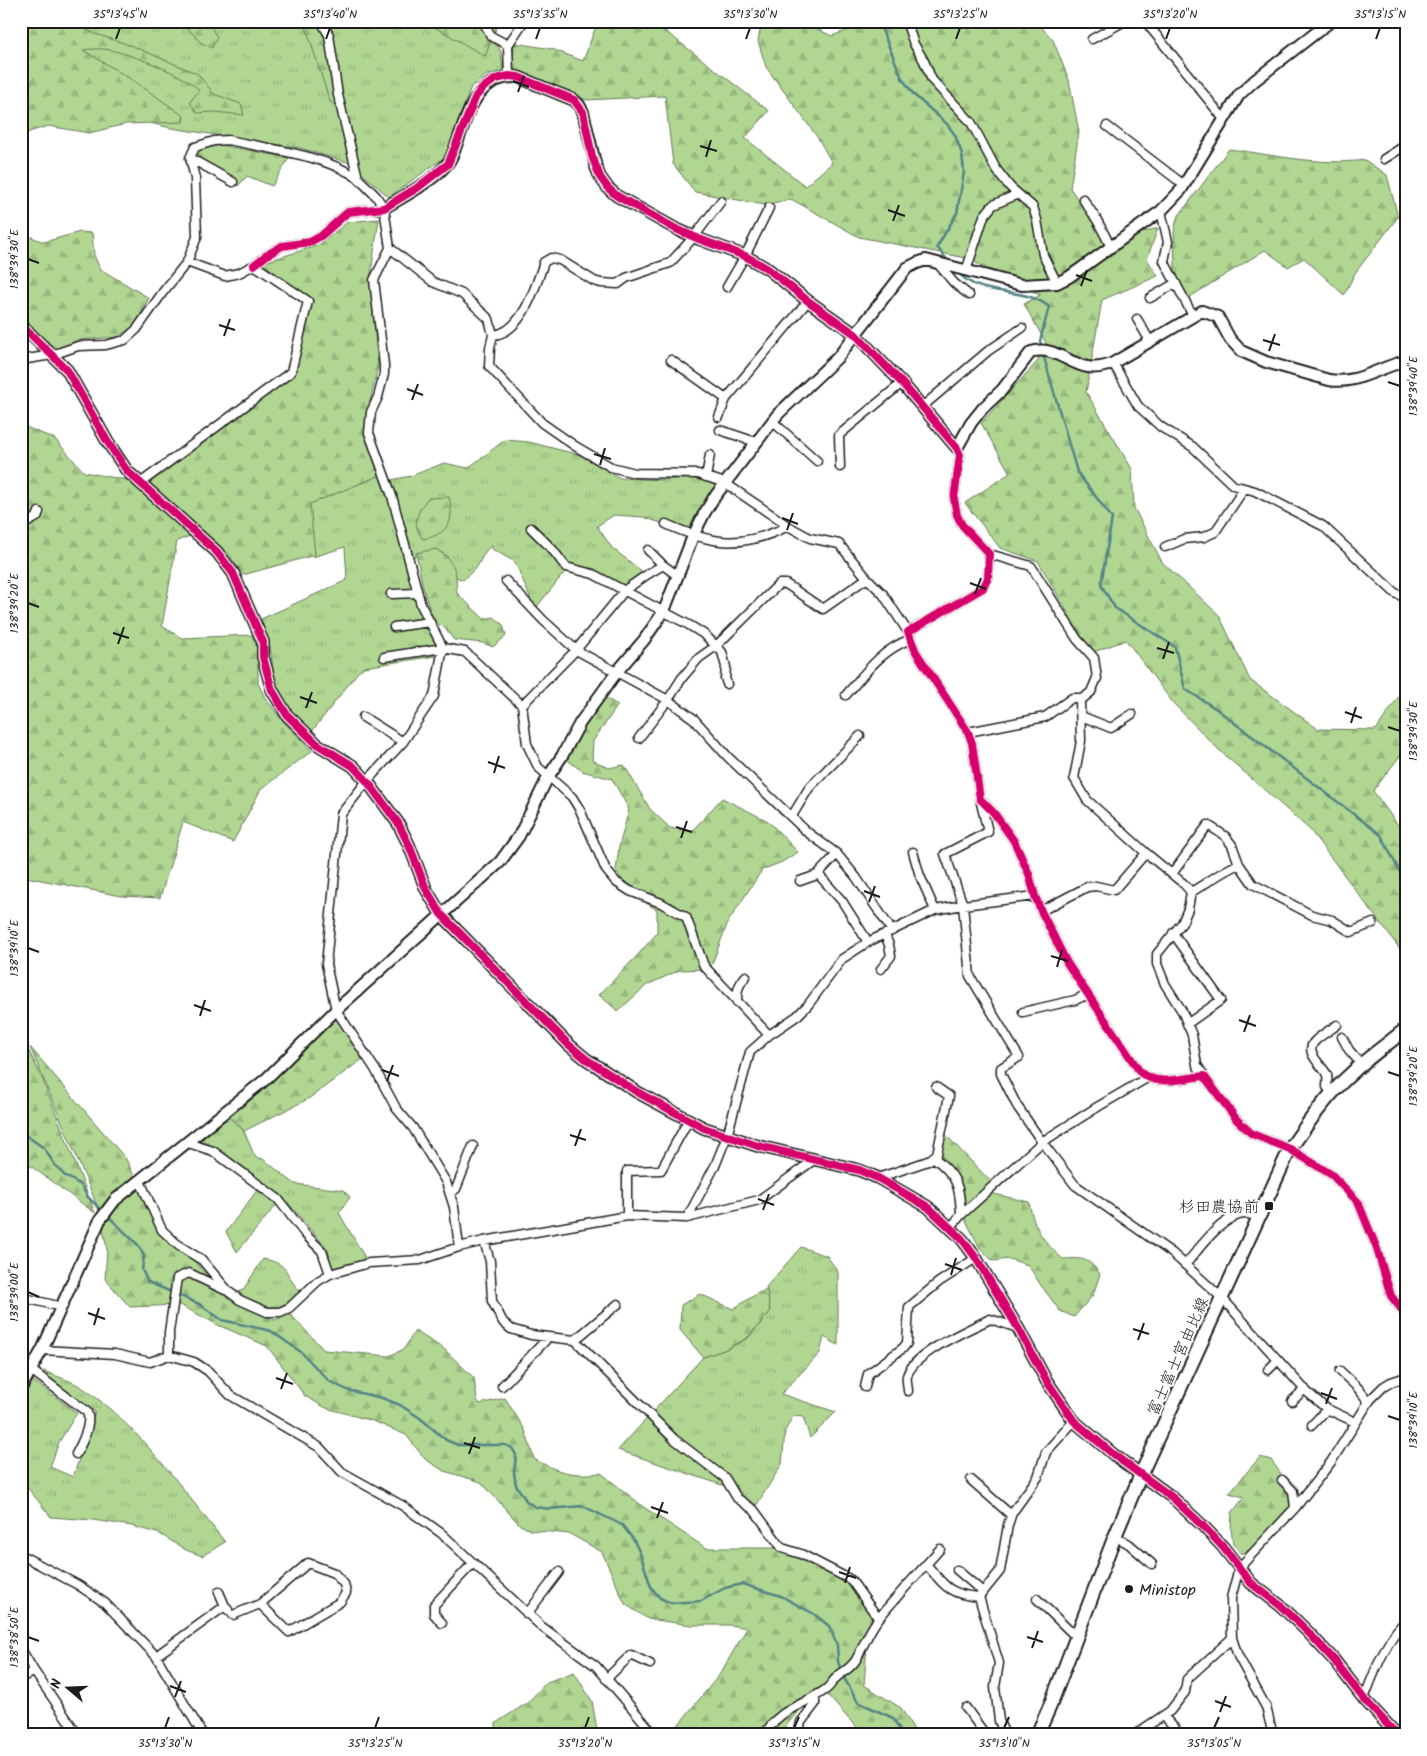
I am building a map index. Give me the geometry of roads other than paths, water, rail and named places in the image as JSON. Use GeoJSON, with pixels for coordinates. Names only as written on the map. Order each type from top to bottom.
{"type":"FeatureCollection","features":[{"type":"Feature","properties":{"kind":"main road","name":"富士富士宮由比線"},"geometry":{"type":"LineString","coordinates":[[1037,1735],[1141,1474],[1290,1149],[1304,1128],[1332,1094],[1362,1065],[1406,1030]]}},
{"type":"Feature","properties":{"kind":"street"},"geometry":{"type":"LineString","coordinates":[[321,21],[329,36],[338,95],[358,178]]}},
{"type":"Feature","properties":{"kind":"street"},"geometry":{"type":"LineString","coordinates":[[483,21],[491,36],[508,45]]}},
{"type":"Feature","properties":{"kind":"street"},"geometry":{"type":"LineString","coordinates":[[509,76],[508,45],[524,21]]}},
{"type":"Feature","properties":{"kind":"street"},"geometry":{"type":"LineString","coordinates":[[906,21],[914,44],[932,80],[971,122],[996,169],[1010,187],[1033,207],[1043,256],[1057,283]]}},
{"type":"Feature","properties":{"kind":"street"},"geometry":{"type":"LineString","coordinates":[[1092,40],[1126,21]]}},
{"type":"Feature","properties":{"kind":"street"},"geometry":{"type":"LineString","coordinates":[[1145,21],[1223,118]]}},
{"type":"Feature","properties":{"kind":"street"},"geometry":{"type":"LineString","coordinates":[[21,1388],[42,1350],[100,1220],[115,1200],[266,1079],[336,1010],[505,856],[519,836],[548,777],[580,723],[664,611],[693,536],[704,514],[725,483],[772,421],[789,402],[838,357],[907,268],[926,260],[1022,285],[1057,283],[1069,277],[1161,212],[1184,185],[1223,118],[1239,95],[1327,22]]}},
{"type":"Feature","properties":{"kind":"street"},"geometry":{"type":"LineString","coordinates":[[187,262],[225,276],[239,273],[254,266],[267,254],[282,246],[310,242],[321,236],[348,212],[384,208],[417,188],[448,164],[476,96],[484,87],[496,79],[509,76],[518,77],[574,100],[583,112],[592,156],[600,177],[608,188],[617,196],[657,219],[694,237],[745,256],[768,269],[808,301],[855,334],[902,383],[957,448],[960,455],[954,499],[957,515],[962,525],[989,554],[1031,566],[1077,639],[1094,658],[1098,678],[1091,692],[1080,701]]}},
{"type":"Feature","properties":{"kind":"street"},"geometry":{"type":"LineString","coordinates":[[1107,126],[1184,185]]}},
{"type":"Feature","properties":{"kind":"street"},"geometry":{"type":"LineString","coordinates":[[21,360],[52,355],[78,346],[106,345],[125,340],[137,329],[187,262],[197,237],[195,178],[190,158],[195,147],[214,141],[228,140],[315,159],[338,166],[358,178],[376,196],[384,208],[390,248],[374,280],[384,365],[378,396],[371,412],[369,433],[392,496],[420,605],[444,648],[434,696],[403,742],[367,781],[341,814],[326,964],[336,1010],[375,1069],[396,1108],[413,1128],[446,1182],[454,1207],[459,1247]]}},
{"type":"Feature","properties":{"kind":"street"},"geometry":{"type":"LineString","coordinates":[[1384,158],[1406,145]]}},
{"type":"Feature","properties":{"kind":"street"},"geometry":{"type":"LineString","coordinates":[[190,158],[233,182]]}},
{"type":"Feature","properties":{"kind":"street"},"geometry":{"type":"LineString","coordinates":[[964,270],[984,216],[989,208],[1018,194]]}},
{"type":"Feature","properties":{"kind":"street"},"geometry":{"type":"LineString","coordinates":[[1082,199],[1097,220],[1111,247]]}},
{"type":"Feature","properties":{"kind":"street"},"geometry":{"type":"LineString","coordinates":[[493,335],[509,330],[532,299],[544,262],[551,258],[560,260],[601,284],[618,284],[626,278],[670,263],[694,237],[721,201]]}},
{"type":"Feature","properties":{"kind":"street"},"geometry":{"type":"LineString","coordinates":[[727,287],[769,208]]}},
{"type":"Feature","properties":{"kind":"street"},"geometry":{"type":"LineString","coordinates":[[1161,212],[1168,242],[1164,262],[1193,316]]}},
{"type":"Feature","properties":{"kind":"street"},"geometry":{"type":"LineString","coordinates":[[390,248],[433,282],[462,294],[488,319],[493,335],[490,348],[490,366],[532,415],[575,446],[611,467],[635,473],[698,474],[725,483],[788,526],[810,538],[839,544],[883,594],[909,636],[916,652],[968,732],[972,743],[980,799],[988,832],[945,854],[963,905],[970,976],[1019,1057],[1001,1068],[1001,1074],[1018,1106],[1042,1142],[1075,1185],[1172,1253],[1222,1298],[1305,1389],[1326,1409],[1355,1422]]}},
{"type":"Feature","properties":{"kind":"street"},"geometry":{"type":"LineString","coordinates":[[942,265],[954,283],[969,295]]}},
{"type":"Feature","properties":{"kind":"street"},"geometry":{"type":"LineString","coordinates":[[139,484],[291,372],[308,301],[254,266]]}},
{"type":"Feature","properties":{"kind":"street"},"geometry":{"type":"LineString","coordinates":[[1150,298],[1176,283]]}},
{"type":"Feature","properties":{"kind":"street"},"geometry":{"type":"LineString","coordinates":[[719,417],[726,399],[808,301]]}},
{"type":"Feature","properties":{"kind":"street"},"geometry":{"type":"LineString","coordinates":[[957,448],[971,423],[983,408],[1002,390],[1026,357],[1032,352],[1048,352],[1086,368],[1101,368],[1113,363],[1202,311],[1218,317],[1230,339],[1240,351],[1266,362],[1329,380],[1338,382],[1356,380],[1380,369],[1406,361]]}},
{"type":"Feature","properties":{"kind":"street"},"geometry":{"type":"LineString","coordinates":[[1137,319],[1150,341]]}},
{"type":"Feature","properties":{"kind":"street"},"geometry":{"type":"LineString","coordinates":[[21,325],[68,370],[107,441],[127,472],[217,552],[233,573],[264,642],[263,657],[272,690],[287,715],[317,744],[352,766],[367,781],[398,823],[409,845],[426,889],[441,914],[568,1044],[586,1059],[637,1092],[688,1121],[727,1136],[758,1146],[858,1170],[878,1178],[928,1208],[962,1239],[976,1258],[1018,1328],[1046,1380],[1074,1421],[1114,1455],[1173,1498],[1204,1527],[1223,1547],[1251,1583],[1281,1606],[1334,1660],[1364,1699],[1397,1735]]}},
{"type":"Feature","properties":{"kind":"street"},"geometry":{"type":"LineString","coordinates":[[922,407],[988,351],[1022,328]]}},
{"type":"Feature","properties":{"kind":"street"},"geometry":{"type":"LineString","coordinates":[[671,360],[726,399]]}},
{"type":"Feature","properties":{"kind":"street"},"geometry":{"type":"LineString","coordinates":[[1113,363],[1138,406],[1161,427],[1194,447],[1233,485],[1255,491],[1323,526],[1395,592],[1406,598]]}},
{"type":"Feature","properties":{"kind":"street"},"geometry":{"type":"LineString","coordinates":[[840,467],[839,434],[902,383]]}},
{"type":"Feature","properties":{"kind":"street"},"geometry":{"type":"LineString","coordinates":[[772,421],[817,461]]}},
{"type":"Feature","properties":{"kind":"street"},"geometry":{"type":"LineString","coordinates":[[720,430],[756,442]]}},
{"type":"Feature","properties":{"kind":"street"},"geometry":{"type":"LineString","coordinates":[[706,477],[710,455]]}},
{"type":"Feature","properties":{"kind":"street"},"geometry":{"type":"LineString","coordinates":[[1165,547],[1184,539],[1204,537],[1215,532],[1244,489]]}},
{"type":"Feature","properties":{"kind":"street"},"geometry":{"type":"LineString","coordinates":[[21,526],[37,517],[39,512]]}},
{"type":"Feature","properties":{"kind":"street"},"geometry":{"type":"LineString","coordinates":[[666,524],[693,536],[712,540],[747,541],[788,526]]}},
{"type":"Feature","properties":{"kind":"street"},"geometry":{"type":"LineString","coordinates":[[531,528],[552,549],[566,567],[593,574],[705,635],[722,652],[726,667],[725,678],[728,684]]}},
{"type":"Feature","properties":{"kind":"street"},"geometry":{"type":"LineString","coordinates":[[648,550],[663,565],[678,576]]}},
{"type":"Feature","properties":{"kind":"street"},"geometry":{"type":"LineString","coordinates":[[846,694],[879,656],[983,588],[988,578],[989,554]]}},
{"type":"Feature","properties":{"kind":"street"},"geometry":{"type":"LineString","coordinates":[[522,705],[576,650],[625,590],[663,565]]}},
{"type":"Feature","properties":{"kind":"street"},"geometry":{"type":"LineString","coordinates":[[638,738],[699,658],[716,646],[779,584],[786,584],[823,609],[868,578]]}},
{"type":"Feature","properties":{"kind":"street"},"geometry":{"type":"LineString","coordinates":[[506,581],[543,620],[576,650],[668,700],[694,719],[728,757],[808,832],[837,854],[856,877],[889,933],[891,956],[881,969]]}},
{"type":"Feature","properties":{"kind":"street"},"geometry":{"type":"LineString","coordinates":[[392,594],[417,593]]}},
{"type":"Feature","properties":{"kind":"street"},"geometry":{"type":"LineString","coordinates":[[394,627],[430,622]]}},
{"type":"Feature","properties":{"kind":"street"},"geometry":{"type":"LineString","coordinates":[[384,657],[444,648],[465,652],[522,705],[527,744],[538,767],[572,797],[580,810],[606,870],[616,882],[630,891],[661,904],[686,918],[704,966],[769,1035]]}},
{"type":"Feature","properties":{"kind":"street"},"geometry":{"type":"LineString","coordinates":[[968,732],[1045,717],[1072,698],[1079,698],[1081,741],[1074,778],[1088,800],[1191,892]]}},
{"type":"Feature","properties":{"kind":"street"},"geometry":{"type":"LineString","coordinates":[[1081,716],[1111,728],[1132,714]]}},
{"type":"Feature","properties":{"kind":"street"},"geometry":{"type":"LineString","coordinates":[[363,717],[403,742]]}},
{"type":"Feature","properties":{"kind":"street"},"geometry":{"type":"LineString","coordinates":[[792,816],[809,788],[860,736]]}},
{"type":"Feature","properties":{"kind":"street"},"geometry":{"type":"LineString","coordinates":[[980,799],[994,813],[1014,841],[1029,874],[1041,911],[1067,963],[1140,1072],[1147,1078],[1160,1081],[1204,1076]]}},
{"type":"Feature","properties":{"kind":"street"},"geometry":{"type":"LineString","coordinates":[[1172,874],[1208,825],[1224,836],[1232,845],[1239,864],[1253,884],[1312,916],[1332,920],[1351,932],[1373,923]]}},
{"type":"Feature","properties":{"kind":"street"},"geometry":{"type":"LineString","coordinates":[[913,852],[920,876],[935,910]]}},
{"type":"Feature","properties":{"kind":"street"},"geometry":{"type":"LineString","coordinates":[[1041,911],[1087,887],[1096,886],[1114,890],[1146,853]]}},
{"type":"Feature","properties":{"kind":"street"},"geometry":{"type":"LineString","coordinates":[[800,881],[818,874],[837,854]]}},
{"type":"Feature","properties":{"kind":"street"},"geometry":{"type":"LineString","coordinates":[[1239,864],[1224,870],[1191,892],[1188,909],[1182,923],[1158,954],[1157,964],[1165,984],[1182,1011],[1192,1035],[1197,1065],[1204,1076],[1237,1120],[1252,1134],[1290,1149],[1332,1175],[1358,1202],[1377,1249],[1390,1296],[1406,1315]]}},
{"type":"Feature","properties":{"kind":"street"},"geometry":{"type":"LineString","coordinates":[[818,874],[842,901],[868,942]]}},
{"type":"Feature","properties":{"kind":"street"},"geometry":{"type":"LineString","coordinates":[[687,1218],[715,1166],[727,1136],[750,1052],[769,1035],[797,1016],[842,959],[868,942],[935,910],[1035,896]]}},
{"type":"Feature","properties":{"kind":"street"},"geometry":{"type":"LineString","coordinates":[[1173,933],[1221,1000],[1187,1024]]}},
{"type":"Feature","properties":{"kind":"street"},"geometry":{"type":"LineString","coordinates":[[737,1002],[737,989],[740,982],[746,976]]}},
{"type":"Feature","properties":{"kind":"street"},"geometry":{"type":"LineString","coordinates":[[1022,1012],[1075,1000],[1088,994]]}},
{"type":"Feature","properties":{"kind":"street"},"geometry":{"type":"LineString","coordinates":[[1332,1094],[1326,1087],[1328,1078],[1325,1071],[1315,1060],[1312,1051],[1314,1042],[1337,1025]]}},
{"type":"Feature","properties":{"kind":"street"},"geometry":{"type":"LineString","coordinates":[[1342,1037],[1349,1050],[1362,1065]]}},
{"type":"Feature","properties":{"kind":"street"},"geometry":{"type":"LineString","coordinates":[[950,1227],[1042,1142],[1147,1078]]}},
{"type":"Feature","properties":{"kind":"street"},"geometry":{"type":"LineString","coordinates":[[878,1178],[928,1161],[936,1154],[948,1096],[936,1087]]}},
{"type":"Feature","properties":{"kind":"street"},"geometry":{"type":"LineString","coordinates":[[627,1216],[627,1171],[661,1170],[688,1121]]}},
{"type":"Feature","properties":{"kind":"street"},"geometry":{"type":"LineString","coordinates":[[188,1143],[213,1150],[278,1199],[305,1234],[322,1251],[330,1274]]}},
{"type":"Feature","properties":{"kind":"street"},"geometry":{"type":"LineString","coordinates":[[450,1194],[456,1189],[473,1146]]}},
{"type":"Feature","properties":{"kind":"street"},"geometry":{"type":"LineString","coordinates":[[933,1157],[946,1166],[953,1175],[960,1196],[961,1215]]}},
{"type":"Feature","properties":{"kind":"street"},"geometry":{"type":"LineString","coordinates":[[169,1355],[169,1332],[177,1278],[189,1273],[229,1292],[248,1305],[267,1312],[280,1312],[289,1308],[318,1281],[330,1274],[368,1263],[420,1260],[484,1241],[627,1216],[687,1218],[759,1200],[815,1159]]}},
{"type":"Feature","properties":{"kind":"street"},"geometry":{"type":"LineString","coordinates":[[140,1181],[162,1230],[178,1245],[202,1260],[229,1292]]}},
{"type":"Feature","properties":{"kind":"street"},"geometry":{"type":"LineString","coordinates":[[1185,1265],[1219,1227],[1228,1221],[1246,1214],[1258,1216]]}},
{"type":"Feature","properties":{"kind":"street"},"geometry":{"type":"LineString","coordinates":[[484,1241],[490,1261],[492,1301],[503,1322],[511,1328],[530,1335],[575,1340],[674,1439],[725,1478],[737,1498],[754,1510],[782,1548],[802,1554],[851,1580],[878,1618]]}},
{"type":"Feature","properties":{"kind":"street"},"geometry":{"type":"LineString","coordinates":[[865,1387],[868,1374],[903,1348],[907,1342],[909,1307],[939,1282],[976,1258]]}},
{"type":"Feature","properties":{"kind":"street"},"geometry":{"type":"LineString","coordinates":[[21,1297],[62,1307]]}},
{"type":"Feature","properties":{"kind":"street"},"geometry":{"type":"LineString","coordinates":[[575,1340],[618,1304]]}},
{"type":"Feature","properties":{"kind":"street"},"geometry":{"type":"LineString","coordinates":[[908,1391],[907,1376],[912,1366],[954,1337],[990,1319],[1018,1328]]}},
{"type":"Feature","properties":{"kind":"street"},"geometry":{"type":"LineString","coordinates":[[502,1386],[545,1341],[546,1337]]}},
{"type":"Feature","properties":{"kind":"street"},"geometry":{"type":"LineString","coordinates":[[42,1350],[115,1354],[150,1362],[169,1355],[194,1362],[208,1371],[230,1395],[319,1447],[342,1472],[403,1506],[441,1533],[527,1614],[558,1640],[596,1666],[655,1735]]}},
{"type":"Feature","properties":{"kind":"street"},"geometry":{"type":"LineString","coordinates":[[1268,1370],[1278,1360]]}},
{"type":"Feature","properties":{"kind":"street"},"geometry":{"type":"LineString","coordinates":[[31,1370],[87,1412],[89,1417],[82,1444],[76,1454]]}},
{"type":"Feature","properties":{"kind":"street"},"geometry":{"type":"LineString","coordinates":[[1340,1371],[1369,1402]]}},
{"type":"Feature","properties":{"kind":"street"},"geometry":{"type":"LineString","coordinates":[[1272,1735],[1266,1706],[1238,1656],[1232,1638],[1231,1598],[1239,1568],[1295,1508],[1331,1462],[1369,1402],[1391,1382],[1406,1377]]}},
{"type":"Feature","properties":{"kind":"street"},"geometry":{"type":"LineString","coordinates":[[1292,1401],[1305,1389]]}},
{"type":"Feature","properties":{"kind":"street"},"geometry":{"type":"LineString","coordinates":[[1312,1425],[1326,1409]]}},
{"type":"Feature","properties":{"kind":"street"},"geometry":{"type":"LineString","coordinates":[[927,1565],[943,1586],[966,1596],[981,1595],[1000,1571],[1011,1515],[1038,1477],[1046,1452],[1074,1421]]}},
{"type":"Feature","properties":{"kind":"street"},"geometry":{"type":"LineString","coordinates":[[971,1480],[1011,1515]]}},
{"type":"Feature","properties":{"kind":"street"},"geometry":{"type":"LineString","coordinates":[[1282,1480],[1294,1491],[1295,1508]]}},
{"type":"Feature","properties":{"kind":"street"},"geometry":{"type":"LineString","coordinates":[[1115,1536],[1129,1544],[1152,1564]]}},
{"type":"Feature","properties":{"kind":"street"},"geometry":{"type":"LineString","coordinates":[[765,1735],[769,1725],[783,1712],[806,1702],[825,1690],[856,1660],[867,1635],[878,1618],[940,1549]]}},
{"type":"Feature","properties":{"kind":"street"},"geometry":{"type":"LineString","coordinates":[[21,1555],[78,1585],[105,1603],[156,1656],[203,1735]]}},
{"type":"Feature","properties":{"kind":"street"},"geometry":{"type":"LineString","coordinates":[[219,1592],[225,1606],[234,1617],[260,1604],[308,1563],[334,1573],[344,1584],[346,1593],[340,1602],[289,1632],[260,1604]]}},
{"type":"Feature","properties":{"kind":"street"},"geometry":{"type":"LineString","coordinates":[[442,1623],[434,1614],[434,1605],[472,1564]]}},
{"type":"Feature","properties":{"kind":"street"},"geometry":{"type":"LineString","coordinates":[[957,1570],[981,1595],[999,1663],[996,1687],[1001,1726],[1005,1735]]}},
{"type":"Feature","properties":{"kind":"street"},"geometry":{"type":"LineString","coordinates":[[527,1614],[559,1572]]}},
{"type":"Feature","properties":{"kind":"street"},"geometry":{"type":"LineString","coordinates":[[1037,1599],[1076,1637]]}},
{"type":"Feature","properties":{"kind":"street"},"geometry":{"type":"LineString","coordinates":[[156,1656],[225,1606]]}},
{"type":"Feature","properties":{"kind":"street"},"geometry":{"type":"LineString","coordinates":[[1364,1699],[1370,1682],[1393,1635],[1406,1621]]}},
{"type":"Feature","properties":{"kind":"street"},"geometry":{"type":"LineString","coordinates":[[1134,1735],[1170,1711],[1185,1692],[1187,1679],[1232,1638]]}},
{"type":"Feature","properties":{"kind":"street"},"geometry":{"type":"LineString","coordinates":[[21,1649],[78,1735]]}},
{"type":"Feature","properties":{"kind":"street"},"geometry":{"type":"LineString","coordinates":[[606,1679],[631,1655],[650,1664]]}},
{"type":"Feature","properties":{"kind":"street"},"geometry":{"type":"LineString","coordinates":[[21,1678],[34,1671]]}},
{"type":"Feature","properties":{"kind":"street"},"geometry":{"type":"LineString","coordinates":[[798,1735],[801,1722],[815,1704],[815,1696]]}},
{"type":"Feature","properties":{"kind":"street"},"geometry":{"type":"LineString","coordinates":[[966,1708],[984,1734],[1001,1726]]}},
{"type":"Feature","properties":{"kind":"street"},"geometry":{"type":"LineString","coordinates":[[1163,1716],[1181,1735]]}},
{"type":"Feature","properties":{"kind":"waterway"},"geometry":{"type":"LineString","coordinates":[[874,21],[881,28],[902,78],[914,95],[947,124],[955,135],[962,154],[964,172],[957,213],[937,247],[949,262]]}},
{"type":"Feature","properties":{"kind":"waterway"},"geometry":{"type":"LineString","coordinates":[[958,272],[978,286],[1027,296],[1039,300],[1049,307],[1040,341],[1042,349]]}},
{"type":"Feature","properties":{"kind":"waterway"},"geometry":{"type":"LineString","coordinates":[[1043,354],[1077,472],[1112,518],[1101,585],[1115,608],[1175,647],[1185,689],[1215,708],[1381,835],[1406,884]]}},
{"type":"Feature","properties":{"kind":"waterway"},"geometry":{"type":"LineString","coordinates":[[21,1132],[44,1148],[64,1175],[81,1185],[87,1196],[103,1212]]}},
{"type":"Feature","properties":{"kind":"waterway"},"geometry":{"type":"LineString","coordinates":[[107,1215],[138,1245],[144,1256],[142,1270],[148,1282],[199,1304],[222,1320],[271,1331],[301,1352],[329,1381],[347,1390],[382,1398],[400,1405],[420,1418],[446,1440],[458,1445],[506,1445],[512,1448],[516,1455],[514,1473],[516,1485],[527,1502],[536,1507],[549,1509],[583,1506],[622,1525],[633,1539],[640,1553],[651,1587],[660,1598],[671,1603],[701,1601],[725,1588],[742,1584],[781,1596],[814,1614],[829,1626],[837,1645],[838,1662],[844,1678],[858,1702],[893,1718],[903,1735]]}},
{"type":"Feature","properties":{"kind":"place","name":"杉田農協前"},"geometry":{"type":"Point","coordinates":[1269,1206]}},
{"type":"Feature","properties":{"kind":"place","name":"Ministop"},"geometry":{"type":"Point","coordinates":[1129,1589]}}]}
